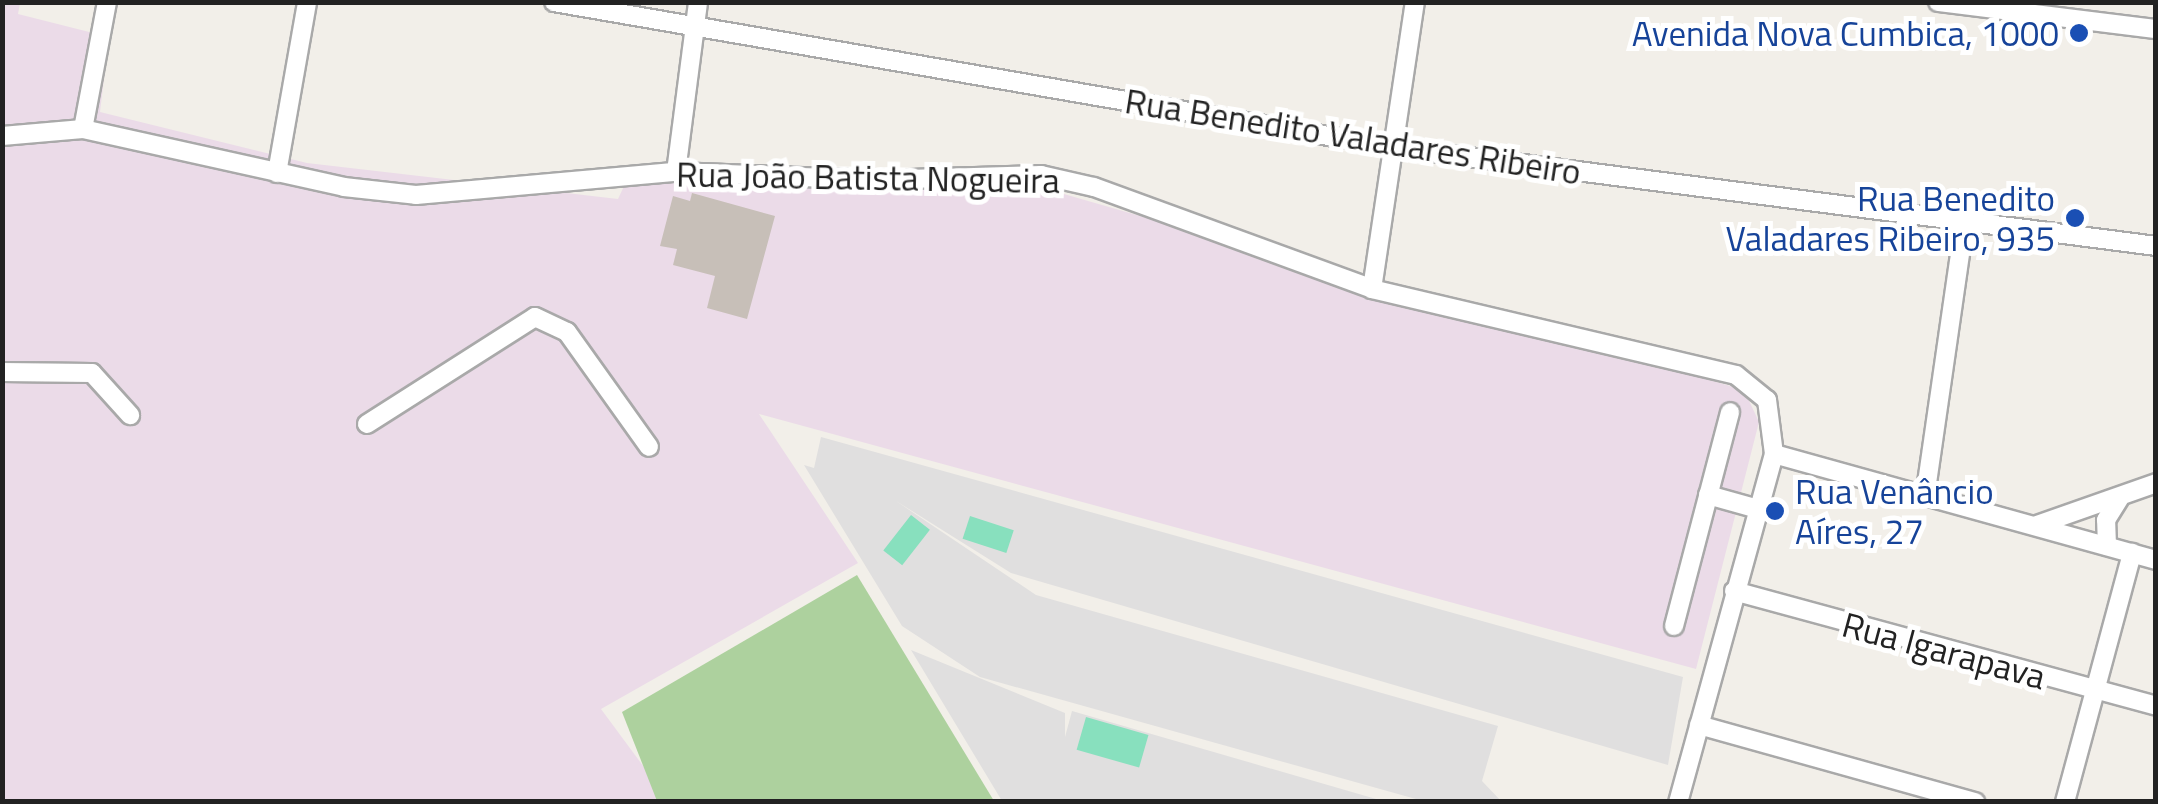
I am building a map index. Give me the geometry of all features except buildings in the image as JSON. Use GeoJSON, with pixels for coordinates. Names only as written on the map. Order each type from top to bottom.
{"type":"FeatureCollection","features":[{"type":"Feature","properties":{"kind":"street"},"geometry":{"type":"LineString","coordinates":[[83,128],[106,2]]}},
{"type":"Feature","properties":{"kind":"street"},"geometry":{"type":"LineString","coordinates":[[277,173],[306,2]]}},
{"type":"Feature","properties":{"kind":"street","name":"Rua Benedito Valadares Ribeiro"},"geometry":{"type":"LineString","coordinates":[[554,2],[1392,146],[2156,246]]}},
{"type":"Feature","properties":{"kind":"street"},"geometry":{"type":"LineString","coordinates":[[676,172],[698,2]]}},
{"type":"Feature","properties":{"kind":"street"},"geometry":{"type":"LineString","coordinates":[[1372,288],[1416,2]]}},
{"type":"Feature","properties":{"kind":"street"},"geometry":{"type":"LineString","coordinates":[[1938,2],[2156,29]]}},
{"type":"Feature","properties":{"kind":"street","name":"Rua João Batista Nogueira"},"geometry":{"type":"LineString","coordinates":[[2,136],[83,128],[277,173],[436,195],[676,172],[1068,179],[1372,288],[1736,375],[1767,400],[1774,454]]}},
{"type":"Feature","properties":{"kind":"street"},"geometry":{"type":"LineString","coordinates":[[1925,497],[1965,220]]}},
{"type":"Feature","properties":{"kind":"street"},"geometry":{"type":"LineString","coordinates":[[368,424],[536,318],[567,332],[650,447]]}},
{"type":"Feature","properties":{"kind":"street"},"geometry":{"type":"LineString","coordinates":[[2,372],[92,373],[130,415]]}},
{"type":"Feature","properties":{"kind":"street"},"geometry":{"type":"LineString","coordinates":[[1674,626],[1730,412]]}},
{"type":"Feature","properties":{"kind":"street"},"geometry":{"type":"LineString","coordinates":[[1678,802],[1774,454],[2156,560]]}},
{"type":"Feature","properties":{"kind":"street"},"geometry":{"type":"LineString","coordinates":[[2037,525],[2156,483]]}},
{"type":"Feature","properties":{"kind":"street"},"geometry":{"type":"LineString","coordinates":[[1708,495],[1758,509]]}},
{"type":"Feature","properties":{"kind":"street"},"geometry":{"type":"LineString","coordinates":[[2108,546],[2106,520],[2119,498]]}},
{"type":"Feature","properties":{"kind":"street"},"geometry":{"type":"LineString","coordinates":[[2065,802],[2132,553]]}},
{"type":"Feature","properties":{"kind":"street","name":"Rua Igarapava"},"geometry":{"type":"LineString","coordinates":[[1734,592],[2156,706]]}},
{"type":"Feature","properties":{"kind":"street"},"geometry":{"type":"LineString","coordinates":[[1699,725],[1974,802]]}},
{"type":"Feature","properties":{"kind":"shaded area"},"geometry":{"type":"Polygon","coordinates":[[[2,3],[20,3],[18,14],[109,37],[100,112],[307,163],[618,199],[626,182],[1043,188],[1744,390],[1759,422],[1696,669],[759,414],[858,563],[601,709],[669,801],[3,801],[2,3]]]}},
{"type":"Feature","properties":{"kind":"shaded area"},"geometry":{"type":"Polygon","coordinates":[[[821,437],[1683,677],[1668,765],[1011,573],[896,501],[1036,595],[1498,726],[1482,781],[1501,801],[1423,801],[980,677],[902,626],[804,465],[814,468],[821,437]]]}},
{"type":"Feature","properties":{"kind":"shaded area"},"geometry":{"type":"Polygon","coordinates":[[[911,650],[1065,713],[1065,737],[1072,711],[1383,801],[1002,801],[911,650]]]}},
{"type":"Feature","properties":{"kind":"green space"},"geometry":{"type":"Polygon","coordinates":[[[911,515],[930,530],[902,565],[883,550],[911,515]]]}},
{"type":"Feature","properties":{"kind":"green space"},"geometry":{"type":"Polygon","coordinates":[[[970,516],[1014,530],[1006,553],[963,539],[970,516]]]}},
{"type":"Feature","properties":{"kind":"green space"},"geometry":{"type":"Polygon","coordinates":[[[857,575],[994,801],[657,801],[622,712],[857,575]]]}},
{"type":"Feature","properties":{"kind":"green space"},"geometry":{"type":"Polygon","coordinates":[[[1086,717],[1148,735],[1139,768],[1077,750],[1086,717]]]}},
{"type":"Feature","properties":{"kind":"place","name":"Avenida Nova Cumbica, 1000"},"geometry":{"type":"Point","coordinates":[2079,33]}},
{"type":"Feature","properties":{"kind":"place","name":"Rua Benedito Valadares Ribeiro, 935"},"geometry":{"type":"Point","coordinates":[2075,218]}},
{"type":"Feature","properties":{"kind":"place","name":"Rua Venâncio Aíres, 27"},"geometry":{"type":"Point","coordinates":[1775,511]}}]}
